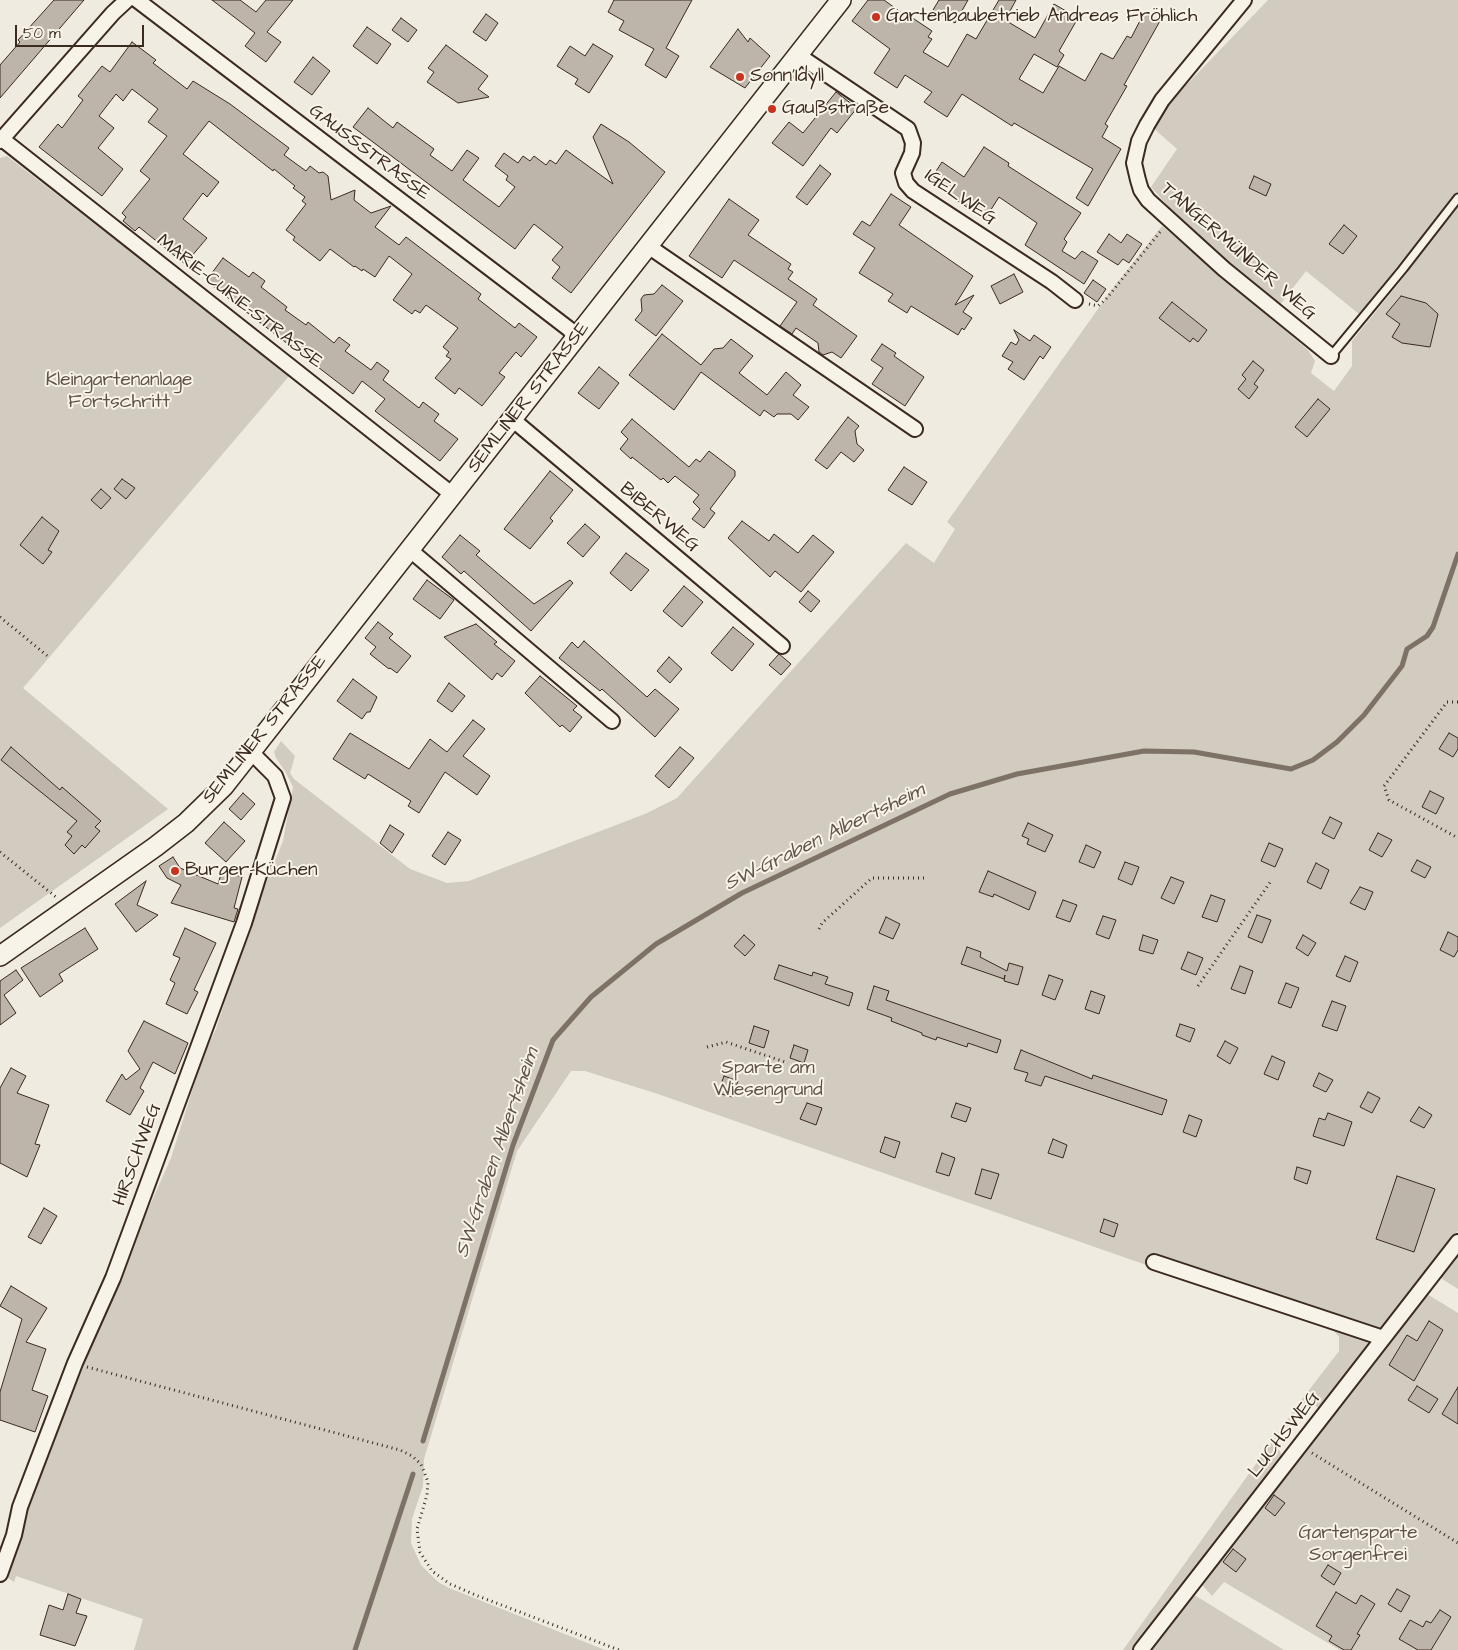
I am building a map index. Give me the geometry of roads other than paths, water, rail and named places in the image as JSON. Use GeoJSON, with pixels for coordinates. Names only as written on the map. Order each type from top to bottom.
{"type":"FeatureCollection","features":[{"type":"Feature","properties":{"kind":"street"},"geometry":{"type":"LineString","coordinates":[[1,140],[112,13],[127,0]]}},
{"type":"Feature","properties":{"kind":"street","name":"GAUSSSTRASSE"},"geometry":{"type":"LineString","coordinates":[[137,0],[520,291],[569,329],[576,338]]}},
{"type":"Feature","properties":{"kind":"street","name":"SEMLINER STRASSE"},"geometry":{"type":"LineString","coordinates":[[0,956],[70,908],[186,823],[224,786],[252,753],[842,0]]}},
{"type":"Feature","properties":{"kind":"street","name":"TANGERMÜNDER WEG"},"geometry":{"type":"LineString","coordinates":[[1244,0],[1162,100],[1139,142],[1134,163],[1141,190],[1170,220],[1224,269],[1331,356]]}},
{"type":"Feature","properties":{"kind":"street","name":"IGELWEG"},"geometry":{"type":"LineString","coordinates":[[798,55],[908,129],[913,143],[912,153],[903,173],[906,183],[914,191],[1052,282],[1075,300]]}},
{"type":"Feature","properties":{"kind":"street","name":"MARIE-CURIE-STRASSE"},"geometry":{"type":"LineString","coordinates":[[1,140],[453,495]]}},
{"type":"Feature","properties":{"kind":"street"},"geometry":{"type":"LineString","coordinates":[[648,246],[915,429]]}},
{"type":"Feature","properties":{"kind":"street","name":"BIBERWEG"},"geometry":{"type":"LineString","coordinates":[[512,419],[782,646]]}},
{"type":"Feature","properties":{"kind":"street"},"geometry":{"type":"LineString","coordinates":[[410,550],[612,721]]}},
{"type":"Feature","properties":{"kind":"street","name":"HIRSCHWEG"},"geometry":{"type":"LineString","coordinates":[[1,1568],[20,1507],[75,1363],[113,1278],[244,923],[283,798],[275,776],[252,753]]}},
{"type":"Feature","properties":{"kind":"street","name":"LUCHSWEG"},"geometry":{"type":"LineString","coordinates":[[1141,1650],[1458,1242]]}},
{"type":"Feature","properties":{"kind":"street"},"geometry":{"type":"LineString","coordinates":[[1154,1262],[1382,1338]]}},
{"type":"Feature","properties":{"kind":"lane","name":"TANGERMÜNDER WEG"},"geometry":{"type":"LineString","coordinates":[[1331,356],[1458,198]]}},
{"type":"Feature","properties":{"kind":"waterway","name":"SW-Graben Albertsheim"},"geometry":{"type":"LineString","coordinates":[[423,1441],[513,1145],[553,1040],[591,997],[656,944],[742,893],[950,794],[1017,774],[1144,751],[1194,752],[1291,769],[1313,760],[1337,742],[1364,715],[1402,666],[1407,649],[1427,636],[1433,627],[1458,554]]}},
{"type":"Feature","properties":{"kind":"waterway","name":"SW-Graben Albertsheim"},"geometry":{"type":"LineString","coordinates":[[355,1650],[413,1474]]}},
{"type":"Feature","properties":{"kind":"place","name":"Gartenbaubetrieb Andreas Fröhlich"},"geometry":{"type":"Point","coordinates":[876,17]}},
{"type":"Feature","properties":{"kind":"place","name":"Sonn'Idyll"},"geometry":{"type":"Point","coordinates":[740,77]}},
{"type":"Feature","properties":{"kind":"place","name":"Gaußstraße"},"geometry":{"type":"Point","coordinates":[772,109]}},
{"type":"Feature","properties":{"kind":"place","name":"Burger-Küchen"},"geometry":{"type":"Point","coordinates":[175,871]}},
{"type":"Feature","properties":{"kind":"park label","name":"Kleingartenanlage Fortschritt"},"geometry":{"type":"Point","coordinates":[119,392]}},
{"type":"Feature","properties":{"kind":"park label","name":"Sparte am Wiesengrund"},"geometry":{"type":"Point","coordinates":[768,1080]}},
{"type":"Feature","properties":{"kind":"park label","name":"Gartensparte Sorgenfrei"},"geometry":{"type":"Point","coordinates":[1358,1545]}}]}
